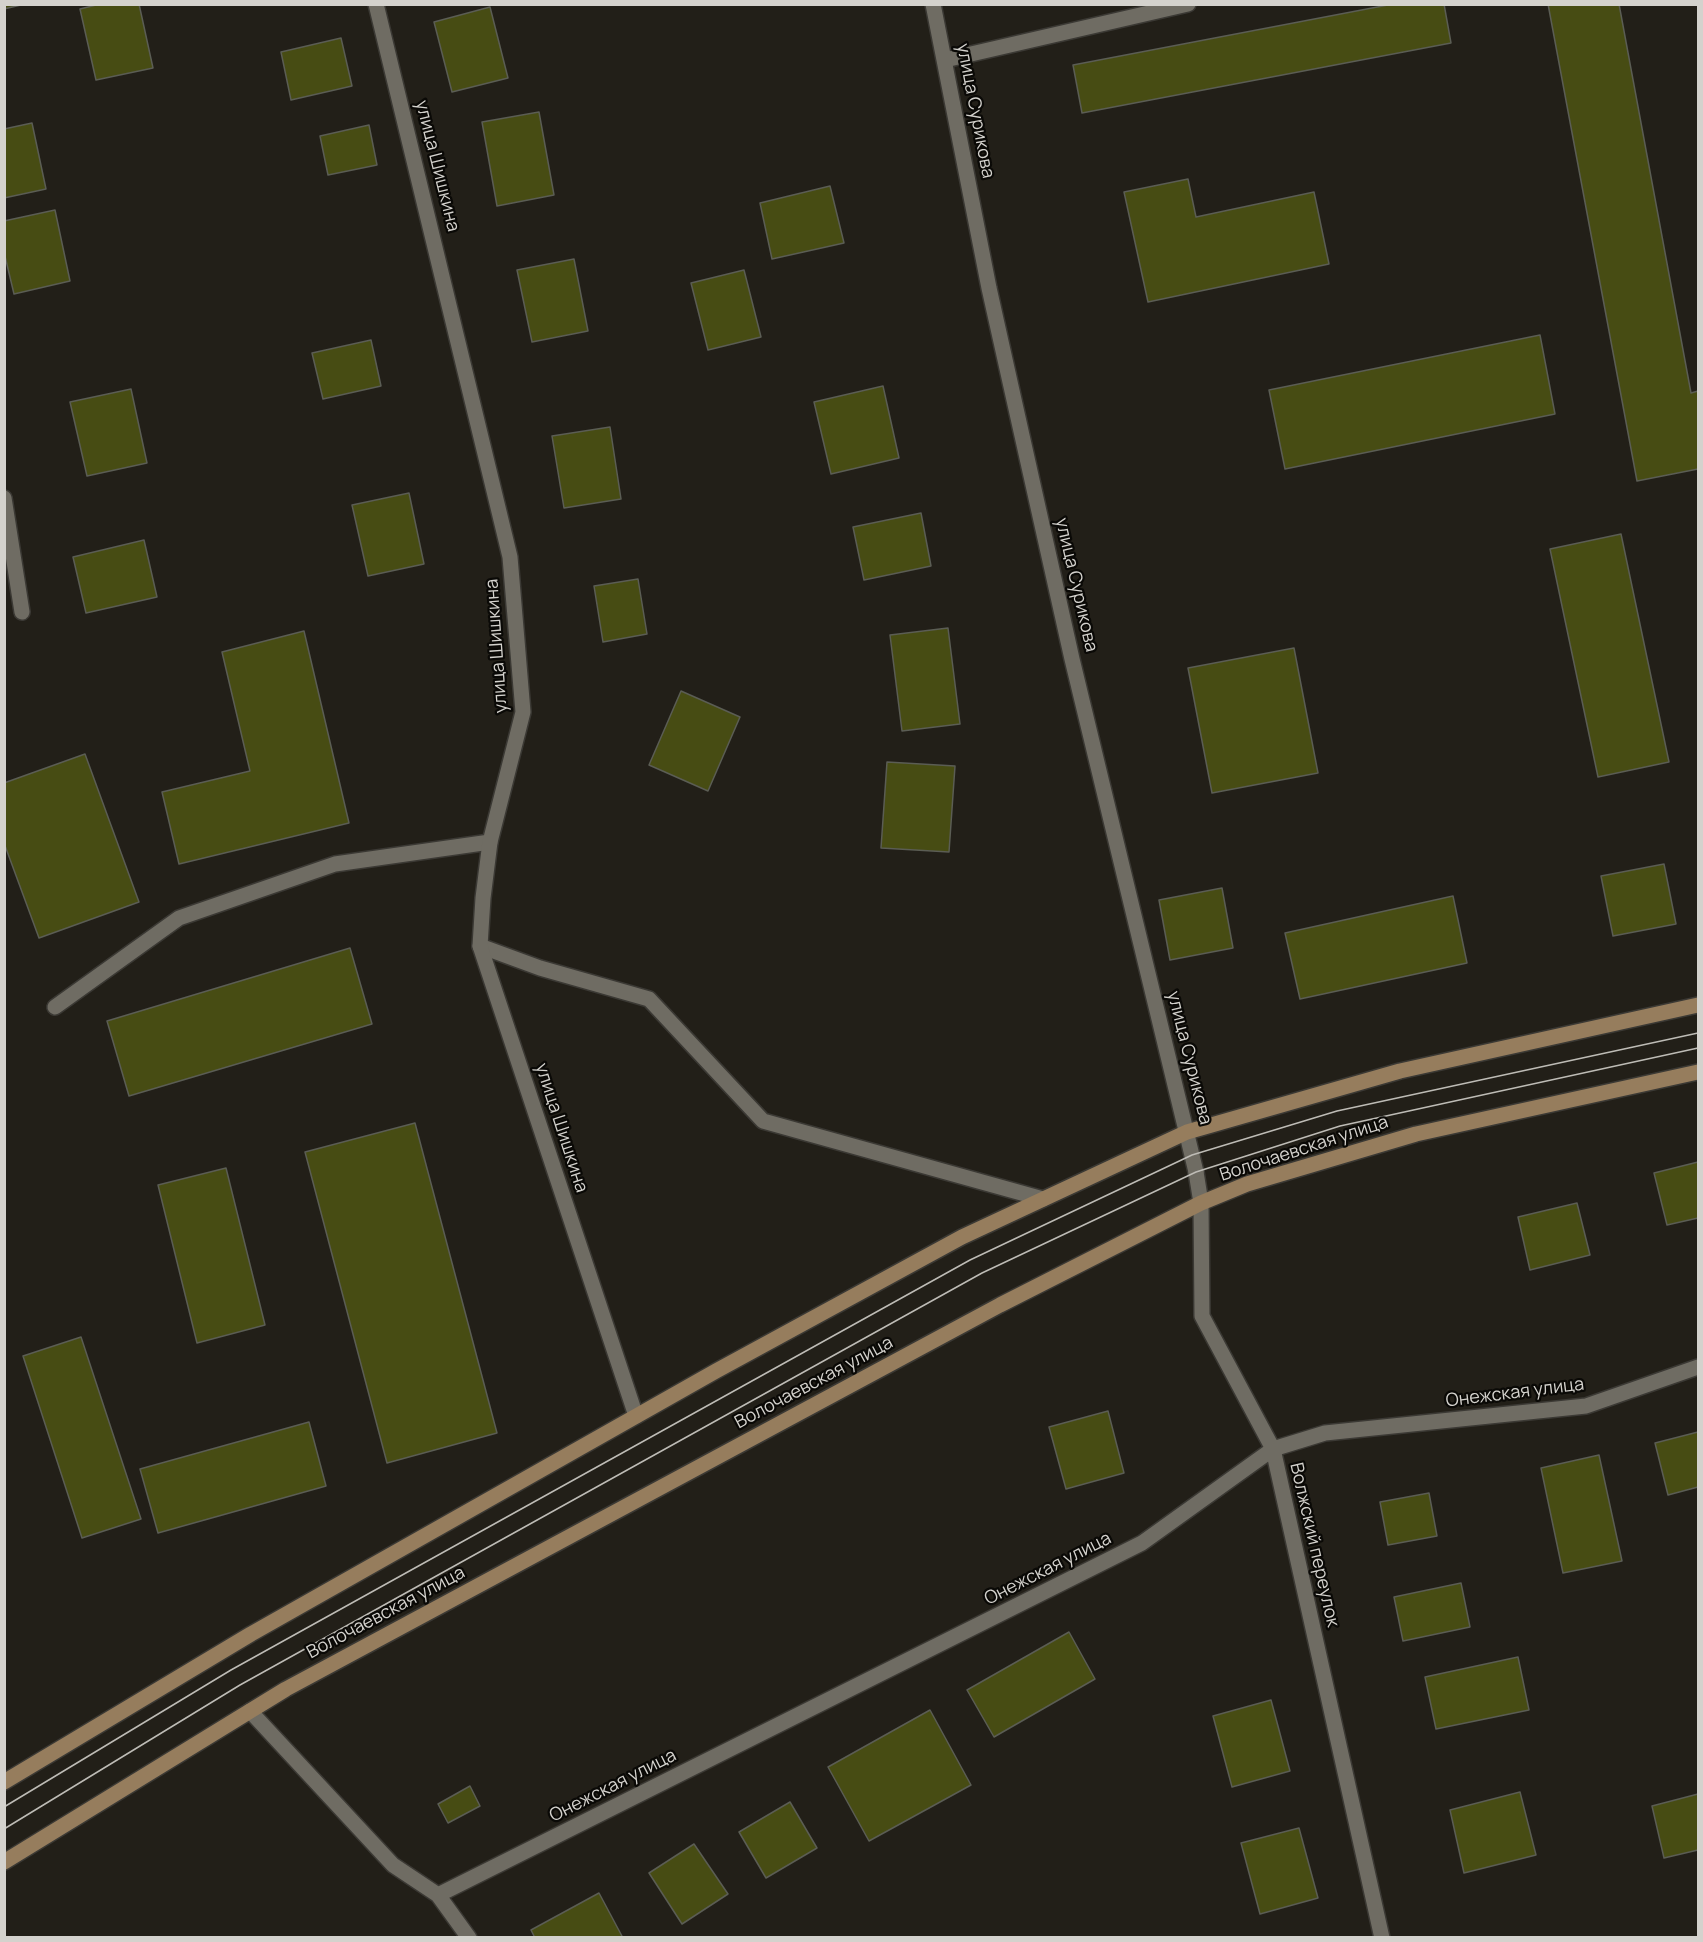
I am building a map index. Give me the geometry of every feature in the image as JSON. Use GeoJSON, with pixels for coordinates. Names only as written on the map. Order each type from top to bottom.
{"type":"FeatureCollection","features":[{"type":"Feature","properties":{"kind":"main road"},"geometry":{"type":"LineString","coordinates":[[4,1782],[251,1634],[636,1416],[962,1237],[1186,1132],[1400,1071],[1698,1005]]}},
{"type":"Feature","properties":{"kind":"main road","name":"Волочаевская улица"},"geometry":{"type":"LineString","coordinates":[[4,1863],[286,1689],[979,1316],[1201,1203],[1247,1184],[1416,1134],[1698,1072]]}},
{"type":"Feature","properties":{"kind":"street","name":"улица Шишкина"},"geometry":{"type":"LineString","coordinates":[[376,4],[510,557],[524,712],[490,842],[480,946],[636,1416]]}},
{"type":"Feature","properties":{"kind":"street","name":"улица Сурикова"},"geometry":{"type":"LineString","coordinates":[[933,4],[997,323],[1072,659],[1196,1172]]}},
{"type":"Feature","properties":{"kind":"street"},"geometry":{"type":"LineString","coordinates":[[945,60],[1188,4]]}},
{"type":"Feature","properties":{"kind":"street"},"geometry":{"type":"LineString","coordinates":[[4,498],[22,612]]}},
{"type":"Feature","properties":{"kind":"street"},"geometry":{"type":"LineString","coordinates":[[55,1007],[178,918],[335,864],[490,842]]}},
{"type":"Feature","properties":{"kind":"street"},"geometry":{"type":"LineString","coordinates":[[480,946],[540,968],[649,999],[763,1121],[1043,1199]]}},
{"type":"Feature","properties":{"kind":"street","name":"Волжский переулок"},"geometry":{"type":"LineString","coordinates":[[1196,1172],[1201,1203],[1202,1317],[1273,1449],[1382,1938]]}},
{"type":"Feature","properties":{"kind":"street","name":"Онежская улица"},"geometry":{"type":"LineString","coordinates":[[438,1895],[1143,1543],[1273,1449],[1325,1433],[1586,1406],[1698,1367]]}},
{"type":"Feature","properties":{"kind":"street"},"geometry":{"type":"LineString","coordinates":[[250,1711],[393,1864],[438,1895],[469,1938]]}},
{"type":"Feature","properties":{"kind":"building"},"geometry":{"type":"Polygon","coordinates":[[[4,4],[25,4],[4,9],[4,4]]]}},
{"type":"Feature","properties":{"kind":"building"},"geometry":{"type":"Polygon","coordinates":[[[100,4],[139,4],[153,68],[96,80],[80,9],[100,4]]]}},
{"type":"Feature","properties":{"kind":"building"},"geometry":{"type":"Polygon","coordinates":[[[1393,4],[1444,4],[1451,43],[1082,113],[1073,65],[1393,4]]]}},
{"type":"Feature","properties":{"kind":"building"},"geometry":{"type":"Polygon","coordinates":[[[1548,4],[1619,4],[1691,393],[1698,391],[1698,469],[1637,481],[1548,4]]]}},
{"type":"Feature","properties":{"kind":"building"},"geometry":{"type":"Polygon","coordinates":[[[490,7],[508,78],[452,92],[434,22],[490,7]]]}},
{"type":"Feature","properties":{"kind":"building"},"geometry":{"type":"Polygon","coordinates":[[[341,38],[352,86],[291,100],[281,52],[341,38]]]}},
{"type":"Feature","properties":{"kind":"building"},"geometry":{"type":"Polygon","coordinates":[[[539,112],[554,195],[497,206],[482,122],[539,112]]]}},
{"type":"Feature","properties":{"kind":"building"},"geometry":{"type":"Polygon","coordinates":[[[32,123],[46,189],[4,198],[4,129],[32,123]]]}},
{"type":"Feature","properties":{"kind":"building"},"geometry":{"type":"Polygon","coordinates":[[[369,125],[377,165],[328,175],[320,136],[369,125]]]}},
{"type":"Feature","properties":{"kind":"building"},"geometry":{"type":"Polygon","coordinates":[[[1188,179],[1196,217],[1314,192],[1329,264],[1148,302],[1124,192],[1188,179]]]}},
{"type":"Feature","properties":{"kind":"building"},"geometry":{"type":"Polygon","coordinates":[[[830,186],[844,243],[772,259],[760,203],[830,186]]]}},
{"type":"Feature","properties":{"kind":"building"},"geometry":{"type":"Polygon","coordinates":[[[55,210],[70,281],[14,294],[4,252],[4,221],[55,210]]]}},
{"type":"Feature","properties":{"kind":"building"},"geometry":{"type":"Polygon","coordinates":[[[574,259],[588,331],[532,342],[517,270],[574,259]]]}},
{"type":"Feature","properties":{"kind":"building"},"geometry":{"type":"Polygon","coordinates":[[[744,270],[761,337],[708,350],[691,283],[744,270]]]}},
{"type":"Feature","properties":{"kind":"building"},"geometry":{"type":"Polygon","coordinates":[[[1540,335],[1555,414],[1285,469],[1269,390],[1540,335]]]}},
{"type":"Feature","properties":{"kind":"building"},"geometry":{"type":"Polygon","coordinates":[[[371,340],[381,386],[323,399],[312,353],[371,340]]]}},
{"type":"Feature","properties":{"kind":"building"},"geometry":{"type":"Polygon","coordinates":[[[883,386],[899,458],[831,474],[814,402],[883,386]]]}},
{"type":"Feature","properties":{"kind":"building"},"geometry":{"type":"Polygon","coordinates":[[[131,389],[147,463],[87,476],[70,402],[131,389]]]}},
{"type":"Feature","properties":{"kind":"building"},"geometry":{"type":"Polygon","coordinates":[[[610,427],[621,499],[564,508],[552,436],[610,427]]]}},
{"type":"Feature","properties":{"kind":"building"},"geometry":{"type":"Polygon","coordinates":[[[409,493],[424,564],[368,576],[352,505],[409,493]]]}},
{"type":"Feature","properties":{"kind":"building"},"geometry":{"type":"Polygon","coordinates":[[[921,513],[931,566],[864,580],[853,527],[921,513]]]}},
{"type":"Feature","properties":{"kind":"building"},"geometry":{"type":"Polygon","coordinates":[[[1621,534],[1669,762],[1598,777],[1550,549],[1621,534]]]}},
{"type":"Feature","properties":{"kind":"building"},"geometry":{"type":"Polygon","coordinates":[[[144,540],[157,597],[86,613],[73,557],[144,540]]]}},
{"type":"Feature","properties":{"kind":"building"},"geometry":{"type":"Polygon","coordinates":[[[638,579],[647,634],[603,642],[594,586],[638,579]]]}},
{"type":"Feature","properties":{"kind":"building"},"geometry":{"type":"Polygon","coordinates":[[[948,628],[960,724],[902,731],[890,635],[948,628]]]}},
{"type":"Feature","properties":{"kind":"building"},"geometry":{"type":"Polygon","coordinates":[[[304,631],[349,823],[179,864],[162,792],[250,771],[222,652],[304,631]]]}},
{"type":"Feature","properties":{"kind":"building"},"geometry":{"type":"Polygon","coordinates":[[[1294,648],[1318,773],[1212,793],[1188,668],[1294,648]]]}},
{"type":"Feature","properties":{"kind":"building"},"geometry":{"type":"Polygon","coordinates":[[[681,691],[740,717],[708,791],[649,765],[681,691]]]}},
{"type":"Feature","properties":{"kind":"building"},"geometry":{"type":"Polygon","coordinates":[[[85,754],[139,902],[39,938],[4,843],[4,783],[85,754]]]}},
{"type":"Feature","properties":{"kind":"building"},"geometry":{"type":"Polygon","coordinates":[[[887,762],[955,766],[949,852],[881,848],[887,762]]]}},
{"type":"Feature","properties":{"kind":"building"},"geometry":{"type":"Polygon","coordinates":[[[1664,864],[1676,924],[1613,936],[1601,876],[1664,864]]]}},
{"type":"Feature","properties":{"kind":"building"},"geometry":{"type":"Polygon","coordinates":[[[1222,888],[1233,948],[1170,960],[1159,900],[1222,888]]]}},
{"type":"Feature","properties":{"kind":"building"},"geometry":{"type":"Polygon","coordinates":[[[1453,896],[1467,963],[1300,999],[1285,933],[1453,896]]]}},
{"type":"Feature","properties":{"kind":"building"},"geometry":{"type":"Polygon","coordinates":[[[350,948],[372,1024],[129,1096],[107,1021],[350,948]]]}},
{"type":"Feature","properties":{"kind":"building"},"geometry":{"type":"Polygon","coordinates":[[[415,1123],[497,1433],[387,1463],[305,1152],[415,1123]]]}},
{"type":"Feature","properties":{"kind":"building"},"geometry":{"type":"Polygon","coordinates":[[[1698,1162],[1698,1218],[1667,1225],[1654,1173],[1698,1162]]]}},
{"type":"Feature","properties":{"kind":"building"},"geometry":{"type":"Polygon","coordinates":[[[226,1168],[265,1325],[197,1343],[158,1185],[226,1168]]]}},
{"type":"Feature","properties":{"kind":"building"},"geometry":{"type":"Polygon","coordinates":[[[1577,1203],[1590,1255],[1530,1270],[1518,1217],[1577,1203]]]}},
{"type":"Feature","properties":{"kind":"building"},"geometry":{"type":"Polygon","coordinates":[[[81,1337],[141,1519],[82,1538],[23,1356],[81,1337]]]}},
{"type":"Feature","properties":{"kind":"building"},"geometry":{"type":"Polygon","coordinates":[[[1108,1411],[1124,1473],[1066,1489],[1049,1427],[1108,1411]]]}},
{"type":"Feature","properties":{"kind":"building"},"geometry":{"type":"Polygon","coordinates":[[[309,1422],[326,1486],[158,1533],[140,1469],[309,1422]]]}},
{"type":"Feature","properties":{"kind":"building"},"geometry":{"type":"Polygon","coordinates":[[[1698,1432],[1698,1487],[1668,1495],[1655,1443],[1698,1432]]]}},
{"type":"Feature","properties":{"kind":"building"},"geometry":{"type":"Polygon","coordinates":[[[1599,1455],[1622,1561],[1563,1573],[1541,1468],[1599,1455]]]}},
{"type":"Feature","properties":{"kind":"building"},"geometry":{"type":"Polygon","coordinates":[[[1429,1493],[1437,1536],[1388,1545],[1380,1502],[1429,1493]]]}},
{"type":"Feature","properties":{"kind":"building"},"geometry":{"type":"Polygon","coordinates":[[[1461,1583],[1470,1627],[1403,1641],[1394,1597],[1461,1583]]]}},
{"type":"Feature","properties":{"kind":"building"},"geometry":{"type":"Polygon","coordinates":[[[1069,1632],[1095,1679],[994,1737],[967,1690],[1069,1632]]]}},
{"type":"Feature","properties":{"kind":"building"},"geometry":{"type":"Polygon","coordinates":[[[1518,1657],[1529,1710],[1436,1729],[1425,1677],[1518,1657]]]}},
{"type":"Feature","properties":{"kind":"building"},"geometry":{"type":"Polygon","coordinates":[[[1271,1700],[1290,1771],[1232,1787],[1213,1716],[1271,1700]]]}},
{"type":"Feature","properties":{"kind":"building"},"geometry":{"type":"Polygon","coordinates":[[[930,1710],[971,1785],[869,1841],[828,1767],[930,1710]]]}},
{"type":"Feature","properties":{"kind":"building"},"geometry":{"type":"Polygon","coordinates":[[[470,1786],[480,1806],[448,1823],[438,1804],[470,1786]]]}},
{"type":"Feature","properties":{"kind":"building"},"geometry":{"type":"Polygon","coordinates":[[[1520,1792],[1536,1855],[1464,1873],[1450,1810],[1520,1792]]]}},
{"type":"Feature","properties":{"kind":"building"},"geometry":{"type":"Polygon","coordinates":[[[1698,1794],[1698,1850],[1664,1858],[1652,1806],[1698,1794]]]}},
{"type":"Feature","properties":{"kind":"building"},"geometry":{"type":"Polygon","coordinates":[[[790,1802],[817,1848],[766,1878],[739,1832],[790,1802]]]}},
{"type":"Feature","properties":{"kind":"building"},"geometry":{"type":"Polygon","coordinates":[[[1299,1828],[1318,1898],[1260,1914],[1241,1843],[1299,1828]]]}},
{"type":"Feature","properties":{"kind":"building"},"geometry":{"type":"Polygon","coordinates":[[[694,1844],[728,1894],[682,1924],[649,1873],[694,1844]]]}},
{"type":"Feature","properties":{"kind":"building"},"geometry":{"type":"Polygon","coordinates":[[[599,1893],[623,1938],[535,1938],[531,1930],[599,1893]]]}},
{"type":"Feature","properties":{"kind":"tram line"},"geometry":{"type":"LineString","coordinates":[[4,1807],[231,1670],[970,1260],[1192,1155],[1337,1111],[1698,1033]]}},
{"type":"Feature","properties":{"kind":"tram line"},"geometry":{"type":"LineString","coordinates":[[4,1829],[240,1685],[982,1273],[1196,1172],[1340,1126],[1698,1048]]}}]}
